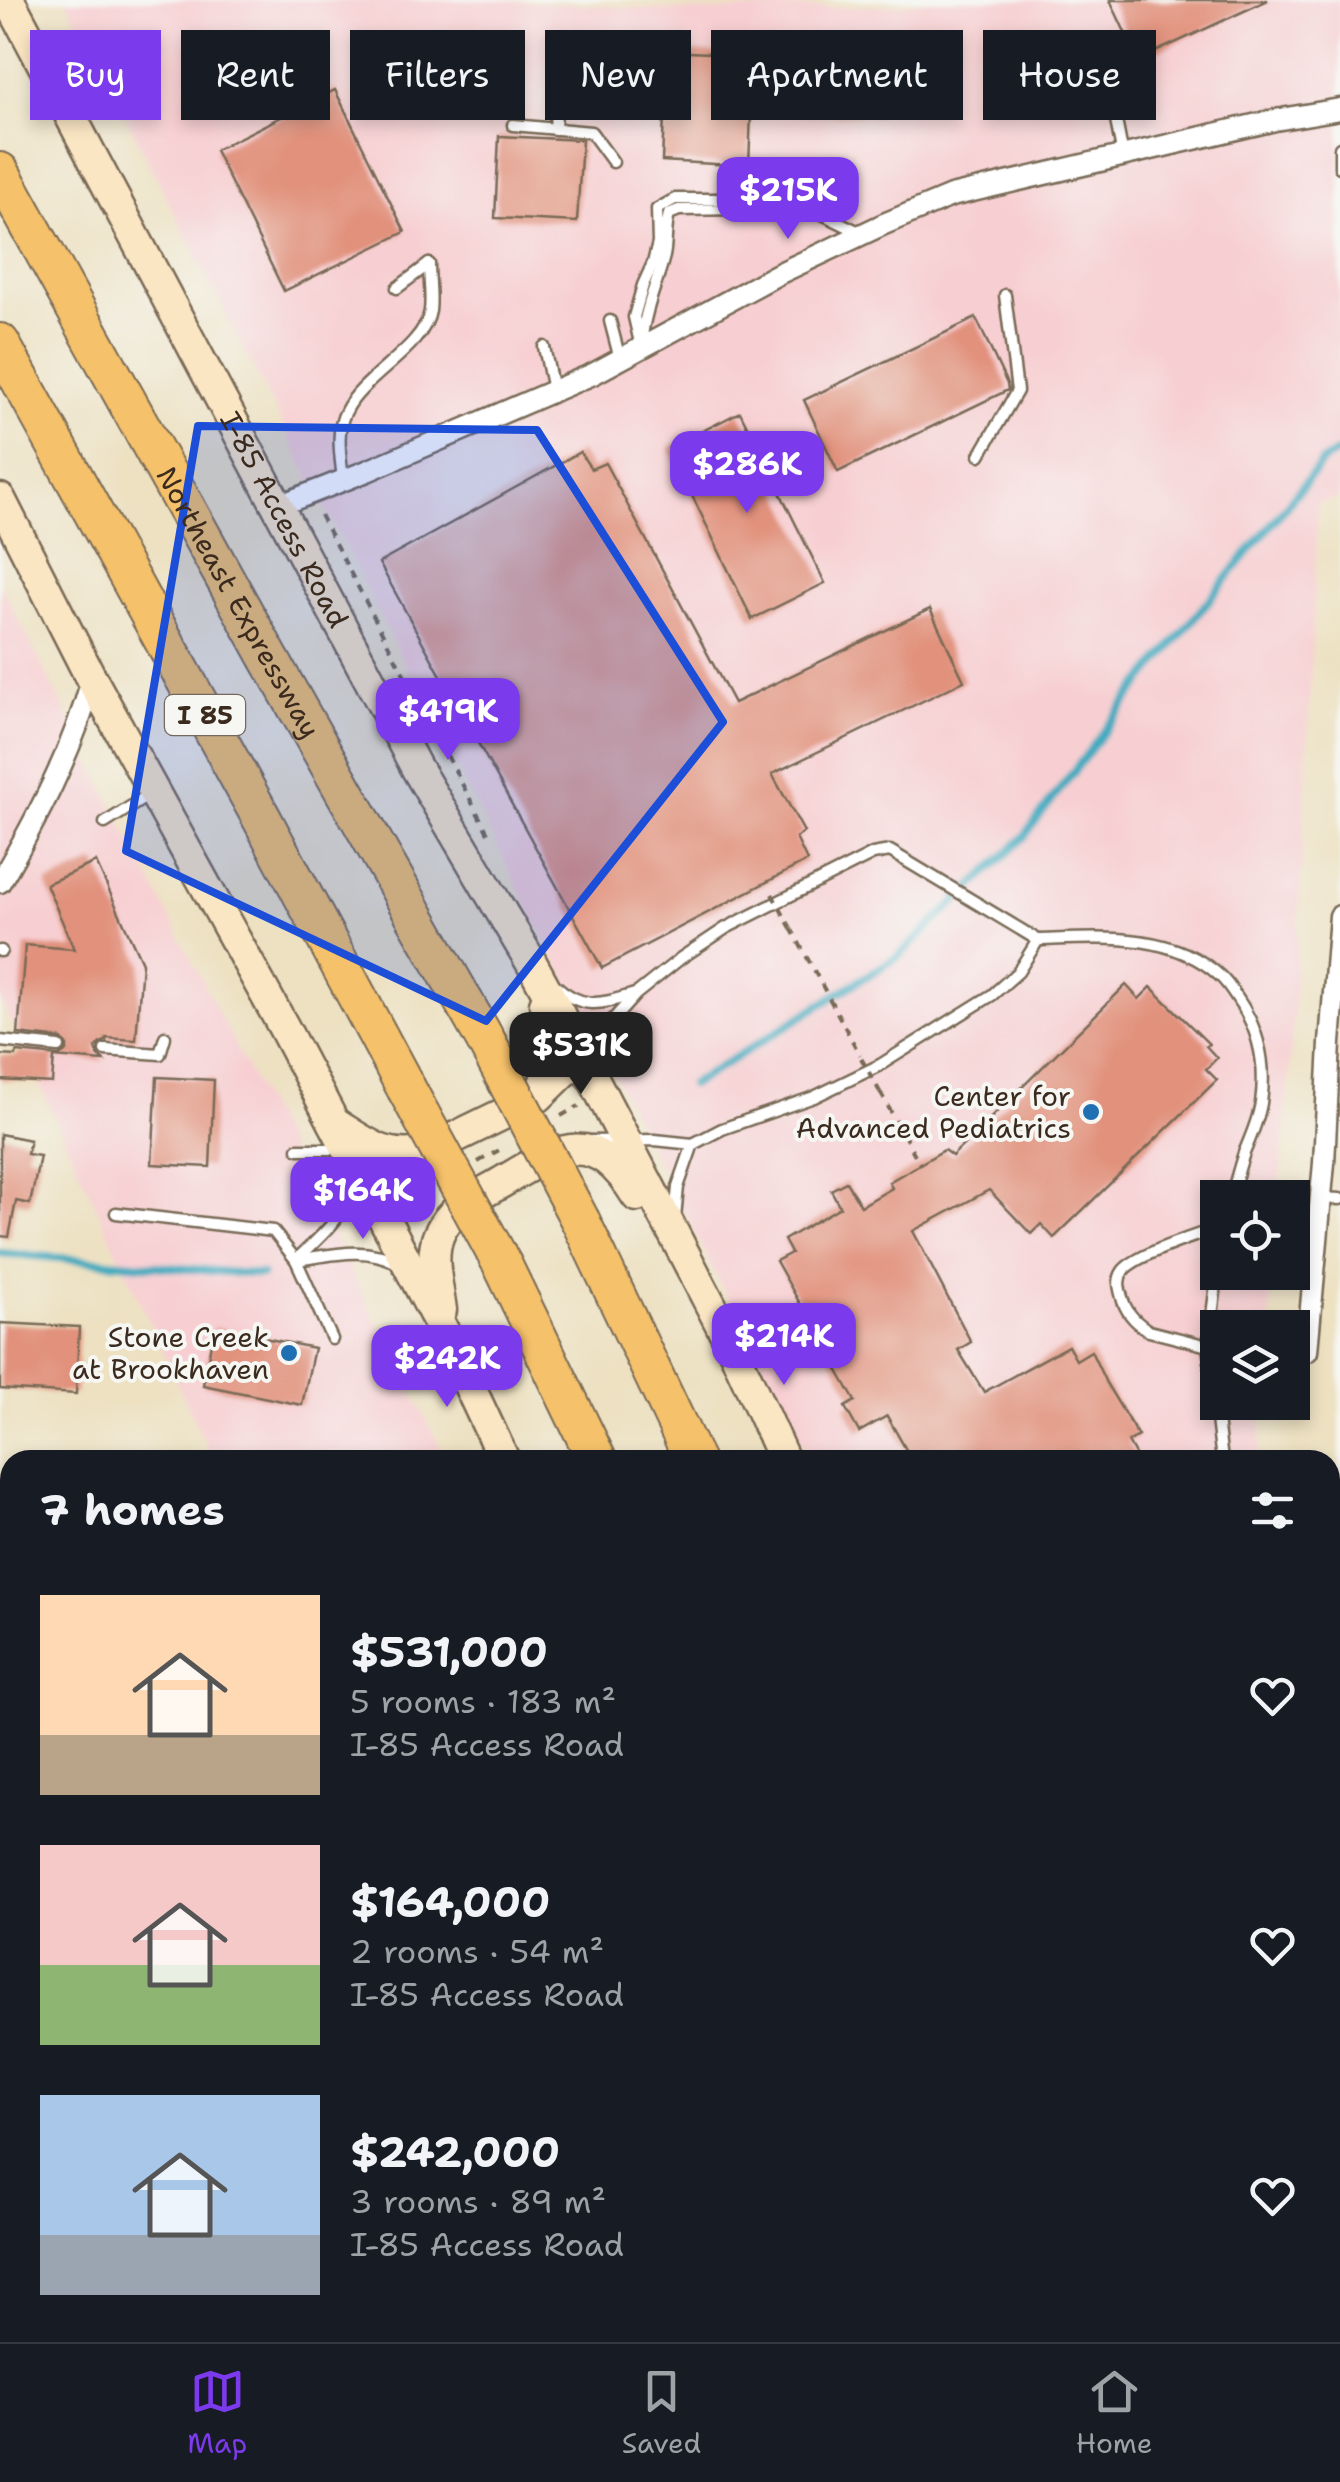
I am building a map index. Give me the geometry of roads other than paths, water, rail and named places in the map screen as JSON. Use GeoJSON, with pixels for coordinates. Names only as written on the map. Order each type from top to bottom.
{"type":"FeatureCollection","features":[{"type":"Feature","properties":{"kind":"highway","name":"Northeast Expressway"},"geometry":{"type":"LineString","coordinates":[[0,172],[268,658],[486,1040],[581,1222],[689,1450]]}},
{"type":"Feature","properties":{"kind":"highway","name":"I 85"},"geometry":{"type":"LineString","coordinates":[[0,343],[503,1266],[592,1450]]}},
{"type":"Feature","properties":{"kind":"main road","name":"I-85 Access Road"},"geometry":{"type":"LineString","coordinates":[[9,0],[417,769],[581,1054],[732,1346],[779,1450]]}},
{"type":"Feature","properties":{"kind":"main road"},"geometry":{"type":"LineString","coordinates":[[0,499],[92,680],[283,1026],[445,1334],[499,1450]]}},
{"type":"Feature","properties":{"kind":"main road"},"geometry":{"type":"LineString","coordinates":[[531,962],[548,1012],[552,1043],[550,1070],[538,1097]]}},
{"type":"Feature","properties":{"kind":"main road"},"geometry":{"type":"LineString","coordinates":[[340,1136],[386,1154],[407,1156],[425,1152],[538,1097],[581,1054]]}},
{"type":"Feature","properties":{"kind":"main road"},"geometry":{"type":"LineString","coordinates":[[445,1334],[435,1262],[440,1231],[456,1209],[554,1152],[576,1148],[606,1158],[624,1174],[732,1346]]}},
{"type":"Feature","properties":{"kind":"street"},"geometry":{"type":"LineString","coordinates":[[278,506],[553,392],[778,274],[952,196],[1275,120],[1340,109]]}},
{"type":"Feature","properties":{"kind":"street"},"geometry":{"type":"LineString","coordinates":[[0,882],[29,832],[81,721],[92,680]]}},
{"type":"Feature","properties":{"kind":"street"},"geometry":{"type":"LineString","coordinates":[[1310,1331],[1330,1199],[1330,1043],[1340,916]]}},
{"type":"Feature","properties":{"kind":"lane"},"geometry":{"type":"LineString","coordinates":[[1340,109],[1340,119]]}},
{"type":"Feature","properties":{"kind":"lane"},"geometry":{"type":"LineString","coordinates":[[555,120],[555,129]]}},
{"type":"Feature","properties":{"kind":"lane"},"geometry":{"type":"LineString","coordinates":[[1116,120],[1123,156]]}},
{"type":"Feature","properties":{"kind":"lane"},"geometry":{"type":"LineString","coordinates":[[513,126],[591,132],[613,162]]}},
{"type":"Feature","properties":{"kind":"lane"},"geometry":{"type":"LineString","coordinates":[[1340,148],[1340,167]]}},
{"type":"Feature","properties":{"kind":"lane"},"geometry":{"type":"LineString","coordinates":[[778,177],[779,199]]}},
{"type":"Feature","properties":{"kind":"lane"},"geometry":{"type":"LineString","coordinates":[[642,348],[634,318],[658,243],[657,209],[675,199],[779,199],[862,234]]}},
{"type":"Feature","properties":{"kind":"lane"},"geometry":{"type":"LineString","coordinates":[[343,480],[339,446],[344,412],[422,328],[430,313],[429,264],[397,288]]}},
{"type":"Feature","properties":{"kind":"lane"},"geometry":{"type":"LineString","coordinates":[[980,456],[1017,392],[1005,295]]}},
{"type":"Feature","properties":{"kind":"lane"},"geometry":{"type":"LineString","coordinates":[[610,321],[620,360]]}},
{"type":"Feature","properties":{"kind":"lane"},"geometry":{"type":"LineString","coordinates":[[544,347],[553,392]]}},
{"type":"Feature","properties":{"kind":"lane"},"geometry":{"type":"LineString","coordinates":[[105,823],[154,792]]}},
{"type":"Feature","properties":{"kind":"lane"},"geometry":{"type":"LineString","coordinates":[[581,1054],[636,994],[726,928],[868,857],[890,851],[1038,940],[1148,941],[1179,950],[1218,974],[1230,987],[1254,1030],[1263,1064],[1256,1123],[1236,1180]]}},
{"type":"Feature","properties":{"kind":"lane"},"geometry":{"type":"LineString","coordinates":[[576,1148],[593,1140],[693,1144],[814,1098],[880,1066],[992,996],[1018,972],[1038,940]]}},
{"type":"Feature","properties":{"kind":"lane"},"geometry":{"type":"LineString","coordinates":[[531,962],[559,990],[579,1003],[607,1003],[636,994]]}},
{"type":"Feature","properties":{"kind":"lane"},"geometry":{"type":"LineString","coordinates":[[105,1050],[160,1054],[166,1037]]}},
{"type":"Feature","properties":{"kind":"lane"},"geometry":{"type":"LineString","coordinates":[[0,1041],[59,1047]]}},
{"type":"Feature","properties":{"kind":"lane"},"geometry":{"type":"LineString","coordinates":[[296,1260],[339,1217],[348,1200],[350,1184],[340,1136],[298,1148]]}},
{"type":"Feature","properties":{"kind":"lane"},"geometry":{"type":"LineString","coordinates":[[673,1234],[678,1187],[693,1144]]}},
{"type":"Feature","properties":{"kind":"lane"},"geometry":{"type":"LineString","coordinates":[[116,1213],[273,1231],[296,1260],[332,1339]]}},
{"type":"Feature","properties":{"kind":"lane"},"geometry":{"type":"LineString","coordinates":[[1200,1235],[1140,1258],[1125,1269],[1118,1286],[1126,1310],[1140,1326],[1200,1344]]}},
{"type":"Feature","properties":{"kind":"lane"},"geometry":{"type":"LineString","coordinates":[[296,1260],[370,1252],[412,1272]]}},
{"type":"Feature","properties":{"kind":"lane"},"geometry":{"type":"LineString","coordinates":[[1217,1420],[1221,1450]]}},
{"type":"Feature","properties":{"kind":"waterway"},"geometry":{"type":"LineString","coordinates":[[691,1085],[899,956],[1023,838],[1137,688],[1323,461],[1340,451]]}},
{"type":"Feature","properties":{"kind":"waterway"},"geometry":{"type":"LineString","coordinates":[[0,1253],[262,1275]]}},
{"type":"Feature","properties":{"kind":"place","name":"Center for Advanced Pediatrics"},"geometry":{"type":"Point","coordinates":[1091,1112]}},
{"type":"Feature","properties":{"kind":"place","name":"Stone Creek at Brookhaven"},"geometry":{"type":"Point","coordinates":[289,1353]}}]}
